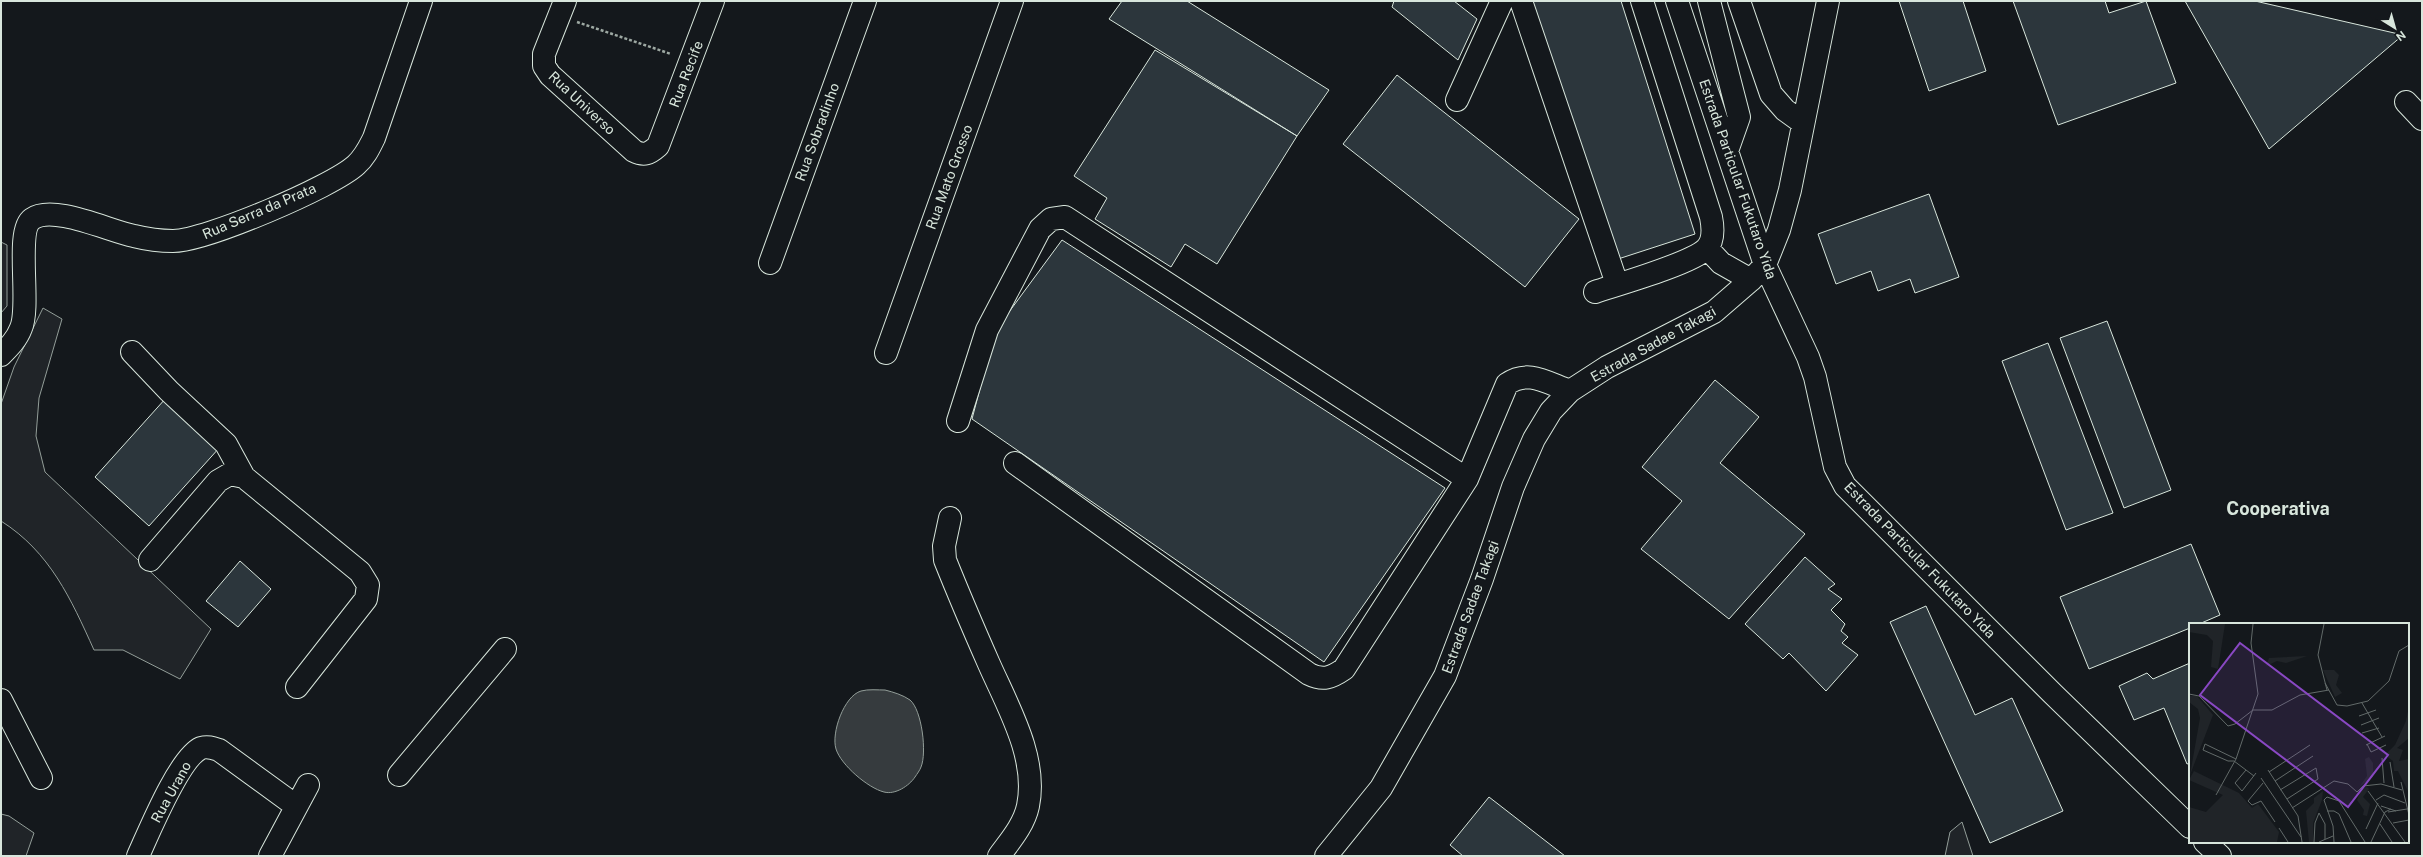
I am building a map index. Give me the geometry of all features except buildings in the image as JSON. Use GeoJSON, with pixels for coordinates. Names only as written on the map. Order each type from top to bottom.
{"type":"FeatureCollection","features":[{"type":"Feature","properties":{"kind":"street","name":"Rua Serra da Prata"},"geometry":{"type":"LineString","coordinates":[[1,355],[14,341],[22,328],[26,296],[24,248],[28,222],[38,216],[62,216],[134,236],[173,241],[211,233],[291,200],[342,175],[356,165],[367,152],[374,138],[421,1]]}},
{"type":"Feature","properties":{"kind":"street","name":"Rua Recife"},"geometry":{"type":"LineString","coordinates":[[658,146],[713,1]]}},
{"type":"Feature","properties":{"kind":"street","name":"Rua Sobradinho"},"geometry":{"type":"LineString","coordinates":[[770,263],[865,1]]}},
{"type":"Feature","properties":{"kind":"street","name":"Rua Mato Grosso"},"geometry":{"type":"LineString","coordinates":[[886,353],[1012,1]]}},
{"type":"Feature","properties":{"kind":"street"},"geometry":{"type":"LineString","coordinates":[[1457,100],[1502,1]]}},
{"type":"Feature","properties":{"kind":"street"},"geometry":{"type":"LineString","coordinates":[[1521,1],[1617,284]]}},
{"type":"Feature","properties":{"kind":"street"},"geometry":{"type":"LineString","coordinates":[[1595,292],[1691,258],[1707,248],[1713,231],[1711,217],[1642,1]]}},
{"type":"Feature","properties":{"kind":"street","name":"Estrada Particular Fukutaro Yida"},"geometry":{"type":"LineString","coordinates":[[1678,1],[1727,151],[1758,272],[1808,357],[1815,377],[1835,467],[1845,486],[2053,694],[2189,826]]}},
{"type":"Feature","properties":{"kind":"street"},"geometry":{"type":"LineString","coordinates":[[1709,1],[1739,116],[1727,151]]}},
{"type":"Feature","properties":{"kind":"street"},"geometry":{"type":"LineString","coordinates":[[1739,1],[1771,94],[1785,110],[1803,123]]}},
{"type":"Feature","properties":{"kind":"street","name":"Estrada Sadae Takagi"},"geometry":{"type":"LineString","coordinates":[[1326,856],[1381,788],[1445,676],[1482,579],[1512,487],[1534,439],[1551,412],[1570,391],[1607,366],[1714,312],[1758,272],[1779,230],[1790,190],[1828,1]]}},
{"type":"Feature","properties":{"kind":"street","name":"Rua Universo"},"geometry":{"type":"LineString","coordinates":[[562,9],[544,54],[544,66],[550,75],[634,151],[642,155],[650,152],[658,146]]}},
{"type":"Feature","properties":{"kind":"street"},"geometry":{"type":"LineString","coordinates":[[2406,102],[2422,119]]}},
{"type":"Feature","properties":{"kind":"street"},"geometry":{"type":"LineString","coordinates":[[958,421],[990,323],[1040,229],[1051,219],[1065,217],[1468,479]]}},
{"type":"Feature","properties":{"kind":"street"},"geometry":{"type":"LineString","coordinates":[[1707,248],[1721,263],[1758,272]]}},
{"type":"Feature","properties":{"kind":"street"},"geometry":{"type":"LineString","coordinates":[[132,352],[169,391],[226,444],[244,477],[360,572],[368,585],[366,599],[297,687]]}},
{"type":"Feature","properties":{"kind":"street"},"geometry":{"type":"LineString","coordinates":[[1015,463],[1309,674],[1320,679],[1333,677],[1344,669],[1468,479],[1507,384],[1517,377],[1527,376],[1570,391]]}},
{"type":"Feature","properties":{"kind":"street"},"geometry":{"type":"LineString","coordinates":[[150,560],[218,481],[230,474],[244,477]]}},
{"type":"Feature","properties":{"kind":"street"},"geometry":{"type":"LineString","coordinates":[[950,518],[944,546],[945,560],[1017,726],[1030,785],[1028,807],[1021,824],[999,856]]}},
{"type":"Feature","properties":{"kind":"street"},"geometry":{"type":"LineString","coordinates":[[399,775],[505,649]]}},
{"type":"Feature","properties":{"kind":"street"},"geometry":{"type":"LineString","coordinates":[[1,700],[41,778]]}},
{"type":"Feature","properties":{"kind":"street","name":"Rua Urano"},"geometry":{"type":"LineString","coordinates":[[138,856],[183,765],[202,748],[210,747],[219,750],[296,806]]}},
{"type":"Feature","properties":{"kind":"street"},"geometry":{"type":"LineString","coordinates":[[270,856],[308,784]]}},
{"type":"Feature","properties":{"kind":"street"},"geometry":{"type":"LineString","coordinates":[[2206,843],[2220,856]]}},
{"type":"Feature","properties":{"kind":"path"},"geometry":{"type":"LineString","coordinates":[[562,9],[691,61]]}},
{"type":"Feature","properties":{"kind":"shaded area"},"geometry":{"type":"Polygon","coordinates":[[[1,242],[7,245],[7,306],[1,313],[1,242]]]}},
{"type":"Feature","properties":{"kind":"shaded area"},"geometry":{"type":"Polygon","coordinates":[[[43,308],[62,319],[39,398],[36,436],[45,472],[211,629],[180,679],[123,650],[94,650],[77,613],[46,562],[18,533],[1,521],[1,404],[14,367],[43,308]]]}},
{"type":"Feature","properties":{"kind":"shaded area"},"geometry":{"type":"Polygon","coordinates":[[[885,690],[910,700],[914,705],[920,722],[924,752],[921,768],[909,784],[897,791],[888,793],[870,786],[849,769],[839,755],[835,742],[835,734],[840,716],[849,700],[861,691],[885,690]]]}},
{"type":"Feature","properties":{"kind":"shaded area"},"geometry":{"type":"Polygon","coordinates":[[[1,814],[9,816],[34,833],[26,856],[1,856],[1,814]]]}},
{"type":"Feature","properties":{"kind":"shaded area"},"geometry":{"type":"Polygon","coordinates":[[[1962,822],[1973,856],[1945,856],[1950,832],[1962,822]]]}},
{"type":"Feature","properties":{"kind":"district","name":"Cooperativa"},"geometry":{"type":"Point","coordinates":[2278,508]}}]}
